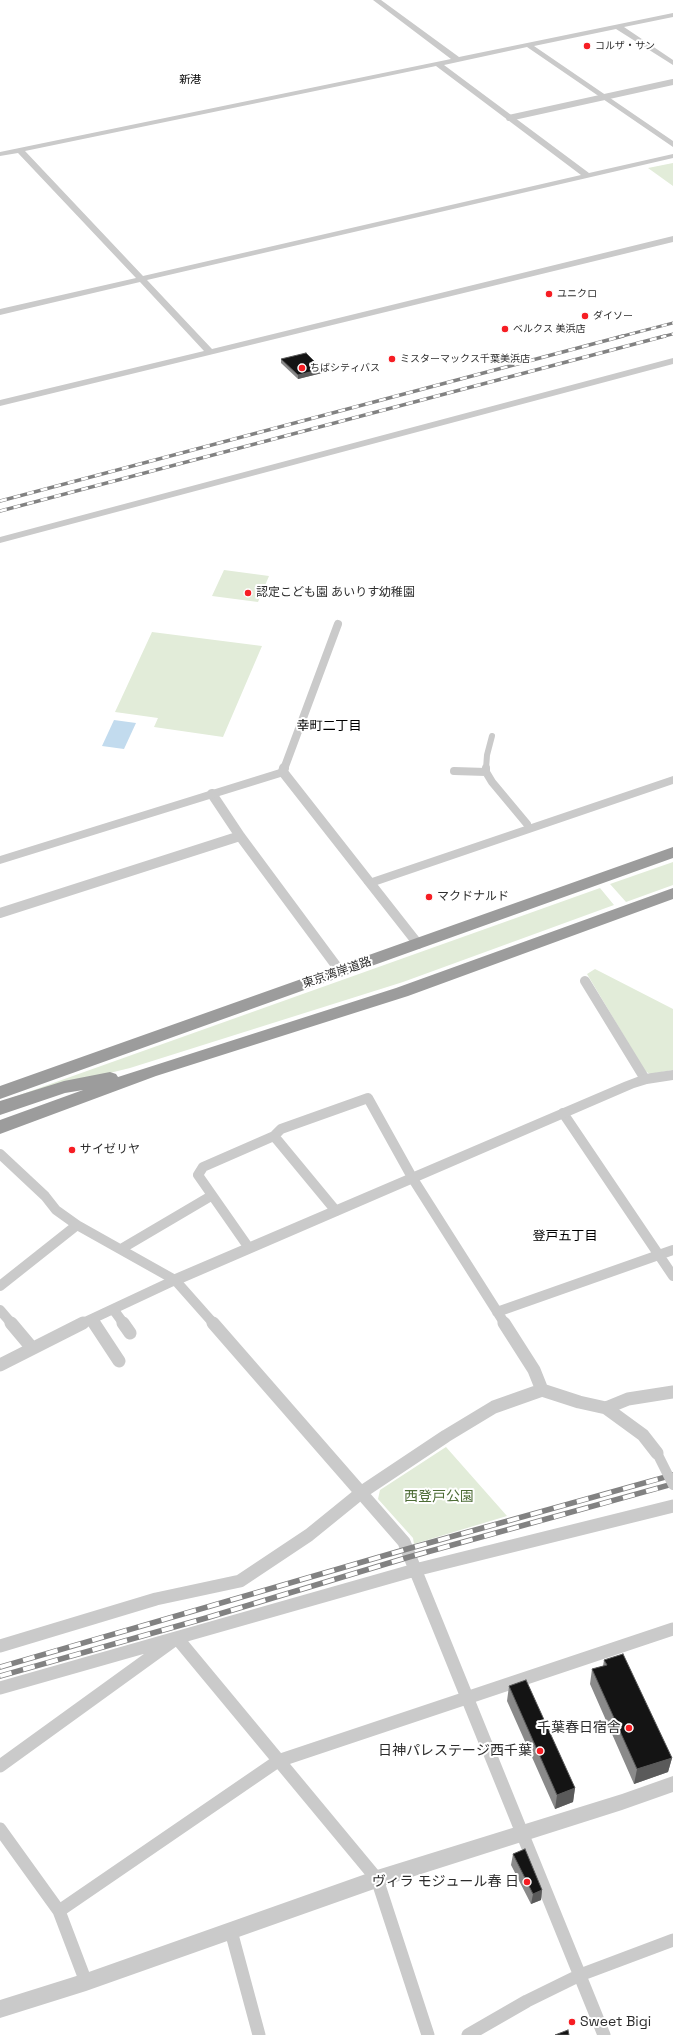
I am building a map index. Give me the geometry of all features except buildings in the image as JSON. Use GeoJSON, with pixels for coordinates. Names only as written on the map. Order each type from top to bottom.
{"type":"FeatureCollection","features":[{"type":"Feature","properties":{"kind":"highway","name":"東京湾岸道路"},"geometry":{"type":"LineString","coordinates":[[0,1093],[673,852]]}},
{"type":"Feature","properties":{"kind":"highway"},"geometry":{"type":"LineString","coordinates":[[0,1127],[150,1072],[402,992],[673,893]]}},
{"type":"Feature","properties":{"kind":"highway"},"geometry":{"type":"LineString","coordinates":[[0,1108],[64,1087],[150,1072]]}},
{"type":"Feature","properties":{"kind":"street"},"geometry":{"type":"LineString","coordinates":[[377,0],[458,60]]}},
{"type":"Feature","properties":{"kind":"street"},"geometry":{"type":"LineString","coordinates":[[0,154],[673,15]]}},
{"type":"Feature","properties":{"kind":"street"},"geometry":{"type":"LineString","coordinates":[[618,26],[673,63]]}},
{"type":"Feature","properties":{"kind":"street"},"geometry":{"type":"LineString","coordinates":[[528,45],[673,145]]}},
{"type":"Feature","properties":{"kind":"street"},"geometry":{"type":"LineString","coordinates":[[438,64],[588,176]]}},
{"type":"Feature","properties":{"kind":"street"},"geometry":{"type":"LineString","coordinates":[[509,118],[673,82]]}},
{"type":"Feature","properties":{"kind":"street"},"geometry":{"type":"LineString","coordinates":[[20,150],[210,352]]}},
{"type":"Feature","properties":{"kind":"street"},"geometry":{"type":"LineString","coordinates":[[0,312],[673,156]]}},
{"type":"Feature","properties":{"kind":"street"},"geometry":{"type":"LineString","coordinates":[[0,403],[673,239]]}},
{"type":"Feature","properties":{"kind":"street"},"geometry":{"type":"LineString","coordinates":[[0,540],[673,361]]}},
{"type":"Feature","properties":{"kind":"street"},"geometry":{"type":"LineString","coordinates":[[283,772],[338,624]]}},
{"type":"Feature","properties":{"kind":"street"},"geometry":{"type":"LineString","coordinates":[[492,736],[486,755],[486,772],[492,782],[527,824]]}},
{"type":"Feature","properties":{"kind":"street"},"geometry":{"type":"LineString","coordinates":[[454,771],[486,772]]}},
{"type":"Feature","properties":{"kind":"street"},"geometry":{"type":"LineString","coordinates":[[0,860],[283,772]]}},
{"type":"Feature","properties":{"kind":"street"},"geometry":{"type":"LineString","coordinates":[[283,772],[418,944]]}},
{"type":"Feature","properties":{"kind":"street"},"geometry":{"type":"LineString","coordinates":[[370,883],[673,780]]}},
{"type":"Feature","properties":{"kind":"street"},"geometry":{"type":"LineString","coordinates":[[212,794],[240,836],[340,971]]}},
{"type":"Feature","properties":{"kind":"street"},"geometry":{"type":"LineString","coordinates":[[0,913],[240,836]]}},
{"type":"Feature","properties":{"kind":"street"},"geometry":{"type":"LineString","coordinates":[[585,980],[644,1079]]}},
{"type":"Feature","properties":{"kind":"street"},"geometry":{"type":"LineString","coordinates":[[0,1365],[32,1348],[174,1280],[248,1248],[413,1179],[644,1079],[673,1075]]}},
{"type":"Feature","properties":{"kind":"street"},"geometry":{"type":"LineString","coordinates":[[248,1248],[198,1175],[203,1167],[274,1136],[281,1129],[368,1098],[413,1179],[534,1370],[542,1390]]}},
{"type":"Feature","properties":{"kind":"street"},"geometry":{"type":"LineString","coordinates":[[563,1113],[673,1276]]}},
{"type":"Feature","properties":{"kind":"street"},"geometry":{"type":"LineString","coordinates":[[274,1136],[336,1211]]}},
{"type":"Feature","properties":{"kind":"street"},"geometry":{"type":"LineString","coordinates":[[0,1154],[45,1196],[56,1210],[77,1224],[174,1280],[362,1492],[404,1542],[604,2035]]}},
{"type":"Feature","properties":{"kind":"street"},"geometry":{"type":"LineString","coordinates":[[121,1249],[211,1196]]}},
{"type":"Feature","properties":{"kind":"street"},"geometry":{"type":"LineString","coordinates":[[0,1286],[77,1224]]}},
{"type":"Feature","properties":{"kind":"street"},"geometry":{"type":"LineString","coordinates":[[497,1312],[673,1250]]}},
{"type":"Feature","properties":{"kind":"street"},"geometry":{"type":"LineString","coordinates":[[113,1309],[130,1333]]}},
{"type":"Feature","properties":{"kind":"street"},"geometry":{"type":"LineString","coordinates":[[0,1310],[32,1348]]}},
{"type":"Feature","properties":{"kind":"street"},"geometry":{"type":"LineString","coordinates":[[92,1319],[119,1361]]}},
{"type":"Feature","properties":{"kind":"street"},"geometry":{"type":"LineString","coordinates":[[0,1646],[156,1599],[240,1581],[309,1535],[362,1492],[494,1407],[542,1390],[579,1402],[606,1408],[643,1435],[657,1453],[673,1485]]}},
{"type":"Feature","properties":{"kind":"street"},"geometry":{"type":"LineString","coordinates":[[606,1408],[628,1399],[673,1392]]}},
{"type":"Feature","properties":{"kind":"street"},"geometry":{"type":"LineString","coordinates":[[0,1688],[415,1570],[673,1506]]}},
{"type":"Feature","properties":{"kind":"street"},"geometry":{"type":"LineString","coordinates":[[59,1911],[278,1761],[673,1629]]}},
{"type":"Feature","properties":{"kind":"street"},"geometry":{"type":"LineString","coordinates":[[177,1638],[377,1879],[428,2035]]}},
{"type":"Feature","properties":{"kind":"street"},"geometry":{"type":"LineString","coordinates":[[0,1766],[177,1638]]}},
{"type":"Feature","properties":{"kind":"street"},"geometry":{"type":"LineString","coordinates":[[0,2009],[86,1982],[377,1879],[522,1832],[622,1802],[673,1784]]}},
{"type":"Feature","properties":{"kind":"street"},"geometry":{"type":"LineString","coordinates":[[0,1829],[59,1911],[86,1982]]}},
{"type":"Feature","properties":{"kind":"street"},"geometry":{"type":"LineString","coordinates":[[231,1931],[259,2035]]}},
{"type":"Feature","properties":{"kind":"street"},"geometry":{"type":"LineString","coordinates":[[468,2035],[527,2001],[580,1975],[673,1940]]}},
{"type":"Feature","properties":{"kind":"green space"},"geometry":{"type":"Polygon","coordinates":[[[673,163],[673,186],[648,168],[673,163]]]}},
{"type":"Feature","properties":{"kind":"green space"},"geometry":{"type":"Polygon","coordinates":[[[224,570],[269,576],[258,602],[212,596],[224,570]]]}},
{"type":"Feature","properties":{"kind":"green space"},"geometry":{"type":"Polygon","coordinates":[[[152,632],[262,646],[223,737],[154,727],[158,718],[115,712],[152,632]]]}},
{"type":"Feature","properties":{"kind":"green space"},"geometry":{"type":"Polygon","coordinates":[[[673,862],[673,885],[626,902],[610,884],[673,862]]]}},
{"type":"Feature","properties":{"kind":"green space"},"geometry":{"type":"Polygon","coordinates":[[[600,888],[614,905],[403,982],[130,1068],[0,1102],[600,888]]]}},
{"type":"Feature","properties":{"kind":"green space"},"geometry":{"type":"Polygon","coordinates":[[[595,969],[673,1009],[673,1070],[650,1074],[645,1071],[587,974],[595,969]]]}},
{"type":"Feature","properties":{"kind":"green space","name":"西登戸公園"},"geometry":{"type":"Polygon","coordinates":[[[446,1447],[507,1516],[414,1544],[413,1538],[378,1499],[380,1490],[446,1447]]]}},
{"type":"Feature","properties":{"kind":"water"},"geometry":{"type":"Polygon","coordinates":[[[114,720],[136,723],[124,749],[102,746],[114,720]]]}},
{"type":"Feature","properties":{"kind":"railway"},"geometry":{"type":"LineString","coordinates":[[619,337],[673,323]]}},
{"type":"Feature","properties":{"kind":"railway"},"geometry":{"type":"LineString","coordinates":[[665,336],[673,334]]}},
{"type":"Feature","properties":{"kind":"railway"},"geometry":{"type":"LineString","coordinates":[[0,501],[623,336]]}},
{"type":"Feature","properties":{"kind":"railway"},"geometry":{"type":"LineString","coordinates":[[0,511],[665,336]]}},
{"type":"Feature","properties":{"kind":"railway"},"geometry":{"type":"LineString","coordinates":[[661,337],[665,336]]}},
{"type":"Feature","properties":{"kind":"railway"},"geometry":{"type":"LineString","coordinates":[[0,1667],[407,1549],[673,1475]]}},
{"type":"Feature","properties":{"kind":"railway"},"geometry":{"type":"LineString","coordinates":[[0,1676],[206,1618],[409,1557],[673,1484]]}},
{"type":"Feature","properties":{"kind":"place","name":"コルザ・サン"},"geometry":{"type":"Point","coordinates":[587,46]}},
{"type":"Feature","properties":{"kind":"place","name":"ユニクロ"},"geometry":{"type":"Point","coordinates":[549,294]}},
{"type":"Feature","properties":{"kind":"place","name":"ダイソー"},"geometry":{"type":"Point","coordinates":[585,316]}},
{"type":"Feature","properties":{"kind":"place","name":"ベルクス 美浜店"},"geometry":{"type":"Point","coordinates":[505,329]}},
{"type":"Feature","properties":{"kind":"place","name":"ミスターマックス千葉美浜店"},"geometry":{"type":"Point","coordinates":[392,359]}},
{"type":"Feature","properties":{"kind":"place","name":"ちばシティバス"},"geometry":{"type":"Point","coordinates":[302,368]}},
{"type":"Feature","properties":{"kind":"place","name":"認定こども園 あいりす幼稚園"},"geometry":{"type":"Point","coordinates":[248,593]}},
{"type":"Feature","properties":{"kind":"place","name":"マクドナルド"},"geometry":{"type":"Point","coordinates":[429,897]}},
{"type":"Feature","properties":{"kind":"place","name":"サイゼリヤ"},"geometry":{"type":"Point","coordinates":[72,1150]}},
{"type":"Feature","properties":{"kind":"place","name":"千葉春日宿舎"},"geometry":{"type":"Point","coordinates":[629,1728]}},
{"type":"Feature","properties":{"kind":"place","name":"日神パレステージ西千葉"},"geometry":{"type":"Point","coordinates":[540,1751]}},
{"type":"Feature","properties":{"kind":"place","name":"ヴィラ モジュール春 日"},"geometry":{"type":"Point","coordinates":[527,1882]}},
{"type":"Feature","properties":{"kind":"place","name":"Sweet Bigi"},"geometry":{"type":"Point","coordinates":[572,2022]}},
{"type":"Feature","properties":{"kind":"district","name":"新港"},"geometry":{"type":"Point","coordinates":[190,80]}},
{"type":"Feature","properties":{"kind":"district","name":"幸町二丁目"},"geometry":{"type":"Point","coordinates":[329,726]}},
{"type":"Feature","properties":{"kind":"district","name":"登戸五丁目"},"geometry":{"type":"Point","coordinates":[565,1236]}}]}
